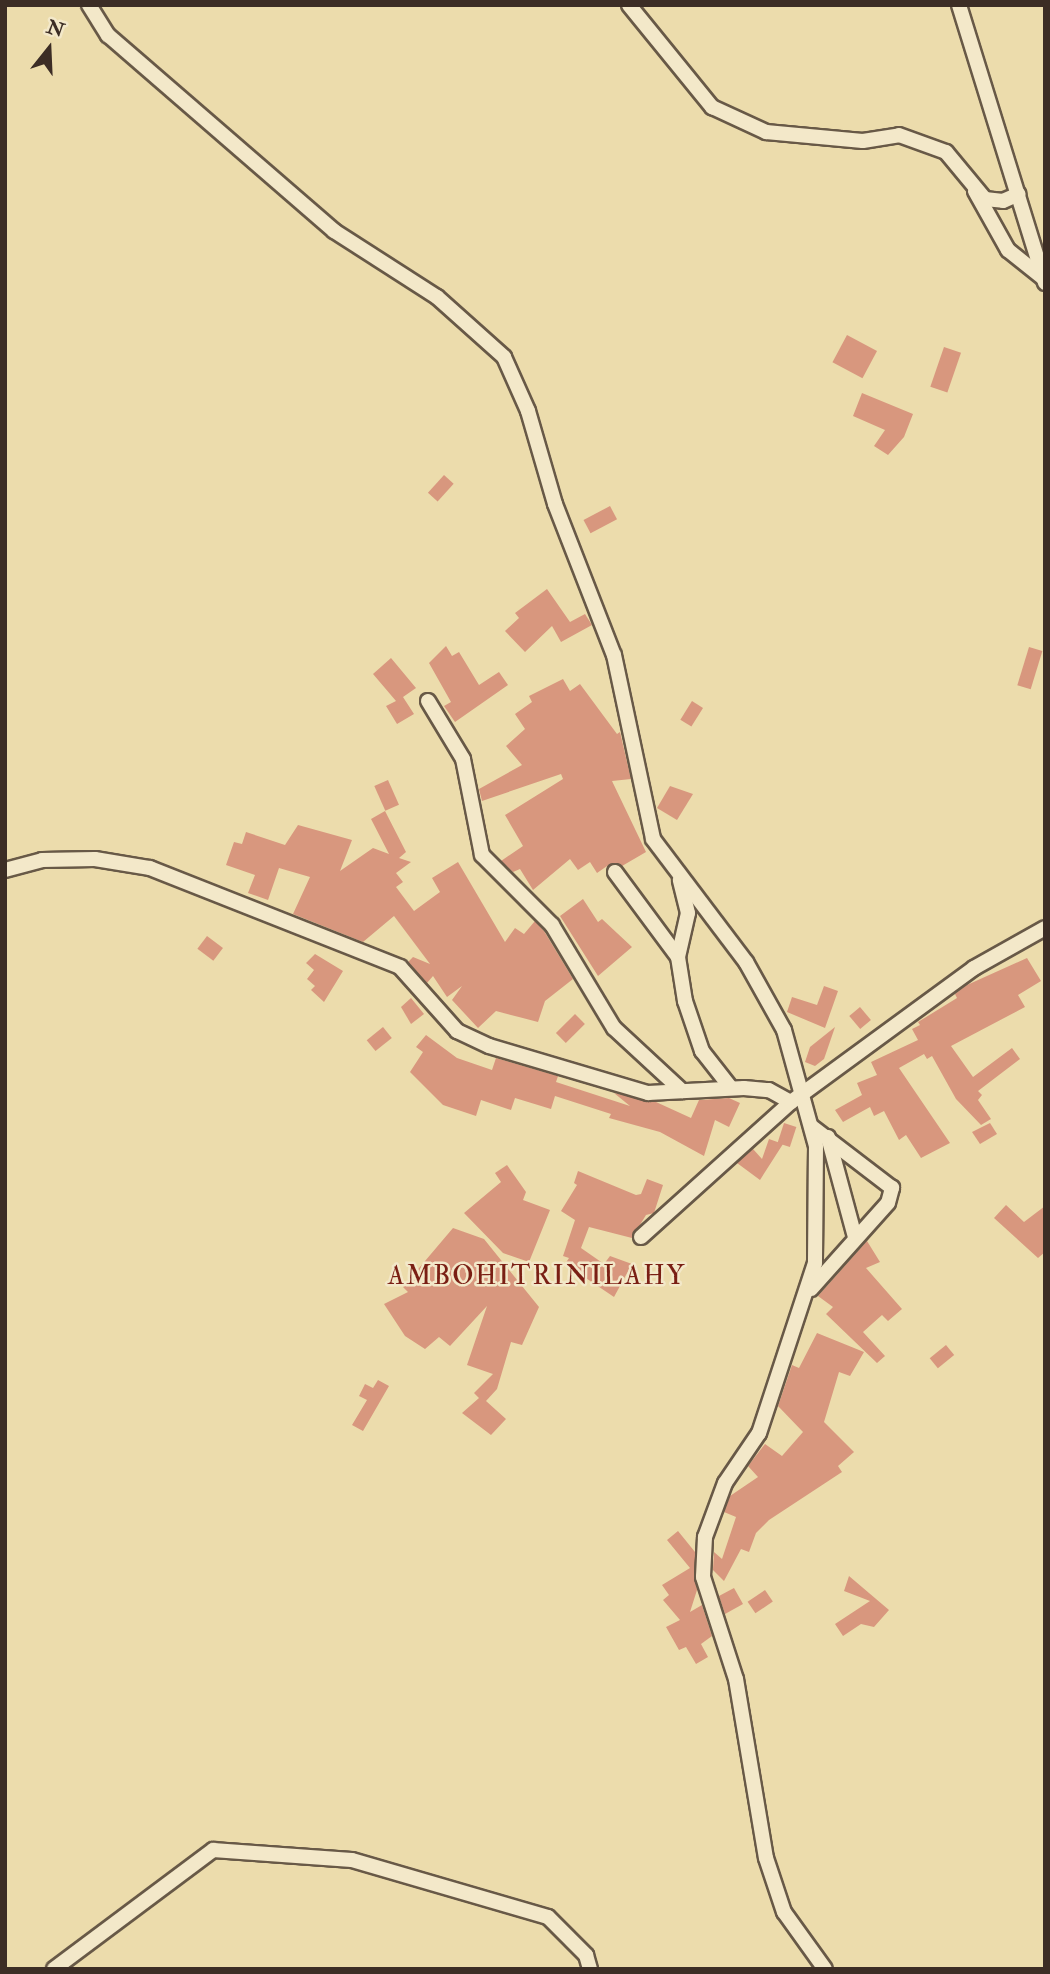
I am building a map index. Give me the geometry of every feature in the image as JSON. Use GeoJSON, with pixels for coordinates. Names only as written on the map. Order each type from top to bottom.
{"type":"FeatureCollection","features":[{"type":"Feature","properties":{"kind":"street"},"geometry":{"type":"LineString","coordinates":[[89,5],[107,34],[334,232],[437,297],[504,357],[528,411],[555,504],[614,655],[653,839],[746,962],[784,1030],[796,1098],[811,1126],[818,1186],[815,1263],[759,1433],[725,1483],[705,1537],[703,1577],[736,1679],[766,1858],[784,1912],[825,1969]]}},
{"type":"Feature","properties":{"kind":"street"},"geometry":{"type":"LineString","coordinates":[[629,5],[712,107],[766,132],[863,141],[899,135],[946,152],[974,190],[1007,250],[1044,280]]}},
{"type":"Feature","properties":{"kind":"street"},"geometry":{"type":"LineString","coordinates":[[959,5],[1044,280]]}},
{"type":"Feature","properties":{"kind":"street"},"geometry":{"type":"LineString","coordinates":[[974,190],[985,199],[1003,201],[1019,194]]}},
{"type":"Feature","properties":{"kind":"street"},"geometry":{"type":"LineString","coordinates":[[428,701],[463,759],[482,855],[552,925],[614,1028],[682,1091]]}},
{"type":"Feature","properties":{"kind":"street"},"geometry":{"type":"LineString","coordinates":[[5,870],[42,860],[95,859],[149,867],[400,967],[457,1031],[489,1046],[648,1093],[731,1088],[769,1090],[796,1098]]}},
{"type":"Feature","properties":{"kind":"street"},"geometry":{"type":"LineString","coordinates":[[675,867],[688,913],[678,957],[685,1001],[702,1051],[731,1088]]}},
{"type":"Feature","properties":{"kind":"street"},"geometry":{"type":"LineString","coordinates":[[615,872],[678,957]]}},
{"type":"Feature","properties":{"kind":"street"},"geometry":{"type":"LineString","coordinates":[[641,1237],[796,1098],[974,968],[1045,928]]}},
{"type":"Feature","properties":{"kind":"street"},"geometry":{"type":"LineString","coordinates":[[804,1297],[888,1203],[892,1188],[811,1126]]}},
{"type":"Feature","properties":{"kind":"street"},"geometry":{"type":"LineString","coordinates":[[828,1138],[855,1237]]}},
{"type":"Feature","properties":{"kind":"street"},"geometry":{"type":"LineString","coordinates":[[54,1969],[213,1850],[352,1860],[548,1917],[586,1955],[590,1969]]}},
{"type":"Feature","properties":{"kind":"building"},"geometry":{"type":"Polygon","coordinates":[[[847,335],[877,351],[862,378],[832,362],[847,335]]]}},
{"type":"Feature","properties":{"kind":"building"},"geometry":{"type":"Polygon","coordinates":[[[944,347],[961,353],[947,393],[930,387],[944,347]]]}},
{"type":"Feature","properties":{"kind":"building"},"geometry":{"type":"Polygon","coordinates":[[[862,393],[913,414],[904,437],[888,455],[874,446],[885,430],[853,416],[862,393]]]}},
{"type":"Feature","properties":{"kind":"building"},"geometry":{"type":"Polygon","coordinates":[[[444,475],[454,484],[438,502],[428,493],[444,475]]]}},
{"type":"Feature","properties":{"kind":"building"},"geometry":{"type":"Polygon","coordinates":[[[610,506],[617,519],[591,533],[584,520],[610,506]]]}},
{"type":"Feature","properties":{"kind":"building"},"geometry":{"type":"Polygon","coordinates":[[[547,589],[570,622],[585,614],[592,625],[561,642],[552,626],[525,652],[505,631],[519,618],[515,613],[547,589]]]}},
{"type":"Feature","properties":{"kind":"building"},"geometry":{"type":"Polygon","coordinates":[[[446,646],[452,656],[459,652],[479,685],[499,672],[508,685],[455,722],[444,706],[451,702],[429,663],[446,646]]]}},
{"type":"Feature","properties":{"kind":"building"},"geometry":{"type":"Polygon","coordinates":[[[1029,647],[1042,651],[1031,689],[1017,685],[1029,647]]]}},
{"type":"Feature","properties":{"kind":"building"},"geometry":{"type":"Polygon","coordinates":[[[391,658],[416,688],[403,697],[414,714],[397,724],[386,706],[396,701],[373,674],[391,658]]]}},
{"type":"Feature","properties":{"kind":"building"},"geometry":{"type":"Polygon","coordinates":[[[563,679],[570,691],[580,684],[617,734],[620,732],[631,779],[612,781],[646,852],[622,866],[610,864],[597,873],[590,862],[578,870],[570,859],[533,890],[520,869],[513,872],[501,861],[523,846],[505,815],[563,779],[561,774],[482,801],[479,789],[522,765],[506,746],[525,729],[515,714],[532,702],[529,696],[563,679]]]}},
{"type":"Feature","properties":{"kind":"building"},"geometry":{"type":"Polygon","coordinates":[[[692,701],[703,708],[691,727],[680,720],[692,701]]]}},
{"type":"Feature","properties":{"kind":"building"},"geometry":{"type":"Polygon","coordinates":[[[388,780],[399,805],[385,811],[374,786],[388,780]]]}},
{"type":"Feature","properties":{"kind":"building"},"geometry":{"type":"Polygon","coordinates":[[[670,786],[693,794],[677,820],[657,808],[670,786]]]}},
{"type":"Feature","properties":{"kind":"building"},"geometry":{"type":"Polygon","coordinates":[[[385,811],[406,852],[399,858],[411,862],[396,873],[403,882],[396,887],[414,911],[440,892],[432,878],[458,862],[505,942],[515,928],[524,934],[535,921],[544,931],[573,979],[545,1001],[538,1022],[496,1011],[478,1028],[452,1000],[462,986],[447,997],[433,976],[427,983],[408,962],[413,957],[430,964],[394,916],[363,942],[293,914],[310,877],[279,868],[268,900],[248,893],[255,875],[226,865],[234,842],[242,844],[246,832],[285,845],[298,825],[352,840],[340,871],[373,848],[389,854],[371,819],[385,811]]]}},
{"type":"Feature","properties":{"kind":"building"},"geometry":{"type":"Polygon","coordinates":[[[583,899],[598,922],[602,919],[632,947],[598,976],[560,916],[583,899]]]}},
{"type":"Feature","properties":{"kind":"building"},"geometry":{"type":"Polygon","coordinates":[[[207,936],[223,948],[213,961],[197,949],[207,936]]]}},
{"type":"Feature","properties":{"kind":"building"},"geometry":{"type":"Polygon","coordinates":[[[315,954],[343,971],[324,1002],[311,990],[315,986],[307,979],[314,970],[306,963],[315,954]]]}},
{"type":"Feature","properties":{"kind":"building"},"geometry":{"type":"Polygon","coordinates":[[[1027,958],[1041,981],[1018,995],[1025,1007],[951,1046],[973,1077],[1012,1048],[1020,1059],[978,1091],[982,1095],[978,1100],[991,1119],[981,1125],[956,1099],[932,1056],[927,1059],[924,1054],[899,1068],[950,1143],[921,1158],[906,1135],[899,1140],[884,1111],[874,1116],[870,1107],[843,1122],[835,1110],[862,1095],[857,1083],[877,1075],[871,1062],[918,1040],[912,1029],[920,1025],[918,1022],[957,998],[955,994],[967,985],[1027,958]]]}},
{"type":"Feature","properties":{"kind":"building"},"geometry":{"type":"Polygon","coordinates":[[[824,986],[838,991],[825,1028],[787,1012],[792,997],[817,1005],[824,986]]]}},
{"type":"Feature","properties":{"kind":"building"},"geometry":{"type":"Polygon","coordinates":[[[411,998],[424,1014],[411,1024],[401,1007],[411,998]]]}},
{"type":"Feature","properties":{"kind":"building"},"geometry":{"type":"Polygon","coordinates":[[[860,1007],[871,1020],[860,1029],[849,1016],[860,1007]]]}},
{"type":"Feature","properties":{"kind":"building"},"geometry":{"type":"Polygon","coordinates":[[[575,1014],[585,1024],[566,1043],[556,1033],[575,1014]]]}},
{"type":"Feature","properties":{"kind":"building"},"geometry":{"type":"Polygon","coordinates":[[[383,1027],[392,1038],[375,1051],[367,1040],[383,1027]]]}},
{"type":"Feature","properties":{"kind":"building"},"geometry":{"type":"Polygon","coordinates":[[[835,1027],[824,1059],[815,1066],[805,1062],[810,1047],[835,1027]]]}},
{"type":"Feature","properties":{"kind":"building"},"geometry":{"type":"Polygon","coordinates":[[[426,1035],[457,1058],[492,1070],[496,1058],[558,1076],[556,1082],[630,1106],[614,1093],[656,1102],[691,1118],[699,1100],[729,1098],[740,1103],[729,1127],[715,1120],[704,1156],[660,1132],[609,1118],[611,1114],[555,1096],[551,1109],[515,1098],[511,1110],[481,1100],[476,1116],[443,1105],[410,1072],[423,1052],[416,1047],[426,1035]]]}},
{"type":"Feature","properties":{"kind":"building"},"geometry":{"type":"Polygon","coordinates":[[[784,1123],[796,1127],[790,1147],[778,1143],[784,1123]]]}},
{"type":"Feature","properties":{"kind":"building"},"geometry":{"type":"Polygon","coordinates":[[[990,1123],[997,1134],[980,1144],[972,1132],[990,1123]]]}},
{"type":"Feature","properties":{"kind":"building"},"geometry":{"type":"Polygon","coordinates":[[[769,1139],[783,1144],[760,1180],[737,1163],[753,1149],[762,1159],[769,1139]]]}},
{"type":"Feature","properties":{"kind":"building"},"geometry":{"type":"Polygon","coordinates":[[[507,1165],[526,1192],[523,1200],[550,1210],[529,1262],[503,1253],[464,1213],[501,1182],[495,1173],[507,1165]]]}},
{"type":"Feature","properties":{"kind":"building"},"geometry":{"type":"Polygon","coordinates":[[[578,1171],[636,1195],[641,1194],[647,1179],[663,1185],[654,1213],[646,1215],[632,1238],[589,1227],[581,1248],[604,1264],[610,1256],[632,1264],[614,1297],[565,1264],[569,1258],[563,1256],[575,1220],[561,1211],[577,1185],[574,1183],[578,1171]]]}},
{"type":"Feature","properties":{"kind":"building"},"geometry":{"type":"Polygon","coordinates":[[[1006,1205],[1024,1222],[1045,1206],[1045,1252],[1038,1258],[994,1218],[1006,1205]]]}},
{"type":"Feature","properties":{"kind":"building"},"geometry":{"type":"Polygon","coordinates":[[[453,1228],[484,1239],[539,1307],[522,1345],[511,1342],[497,1389],[486,1401],[506,1419],[491,1435],[462,1413],[479,1398],[474,1393],[493,1374],[467,1365],[487,1306],[450,1346],[439,1337],[425,1349],[405,1336],[384,1304],[408,1292],[403,1287],[453,1228]]]}},
{"type":"Feature","properties":{"kind":"building"},"geometry":{"type":"Polygon","coordinates":[[[867,1241],[880,1262],[866,1268],[902,1309],[888,1321],[882,1315],[863,1332],[885,1356],[877,1363],[826,1314],[833,1307],[818,1296],[867,1241]]]}},
{"type":"Feature","properties":{"kind":"building"},"geometry":{"type":"Polygon","coordinates":[[[817,1333],[864,1352],[850,1376],[839,1372],[824,1422],[854,1452],[838,1466],[842,1472],[769,1520],[756,1533],[749,1552],[741,1549],[724,1581],[713,1570],[714,1552],[722,1559],[736,1517],[724,1512],[730,1496],[758,1477],[748,1466],[765,1444],[782,1456],[803,1432],[778,1406],[792,1365],[799,1368],[817,1333]]]}},
{"type":"Feature","properties":{"kind":"building"},"geometry":{"type":"Polygon","coordinates":[[[946,1345],[954,1355],[938,1368],[930,1358],[946,1345]]]}},
{"type":"Feature","properties":{"kind":"building"},"geometry":{"type":"Polygon","coordinates":[[[378,1380],[389,1386],[363,1431],[352,1425],[367,1400],[359,1396],[365,1384],[373,1388],[378,1380]]]}},
{"type":"Feature","properties":{"kind":"building"},"geometry":{"type":"Polygon","coordinates":[[[678,1531],[695,1552],[697,1590],[690,1612],[702,1605],[712,1636],[701,1644],[708,1657],[696,1664],[686,1647],[679,1650],[666,1627],[680,1620],[663,1600],[669,1595],[662,1585],[690,1568],[667,1540],[678,1531]]]}},
{"type":"Feature","properties":{"kind":"building"},"geometry":{"type":"Polygon","coordinates":[[[849,1576],[889,1610],[874,1627],[861,1624],[843,1636],[835,1624],[870,1601],[844,1591],[849,1576]]]}},
{"type":"Feature","properties":{"kind":"building"},"geometry":{"type":"Polygon","coordinates":[[[734,1588],[743,1604],[725,1614],[719,1596],[734,1588]]]}},
{"type":"Feature","properties":{"kind":"building"},"geometry":{"type":"Polygon","coordinates":[[[765,1590],[773,1602],[755,1613],[748,1602],[765,1590]]]}},
{"type":"Feature","properties":{"kind":"district","name":"AMBOHITRINILAHY"},"geometry":{"type":"Point","coordinates":[537,1277]}}]}
